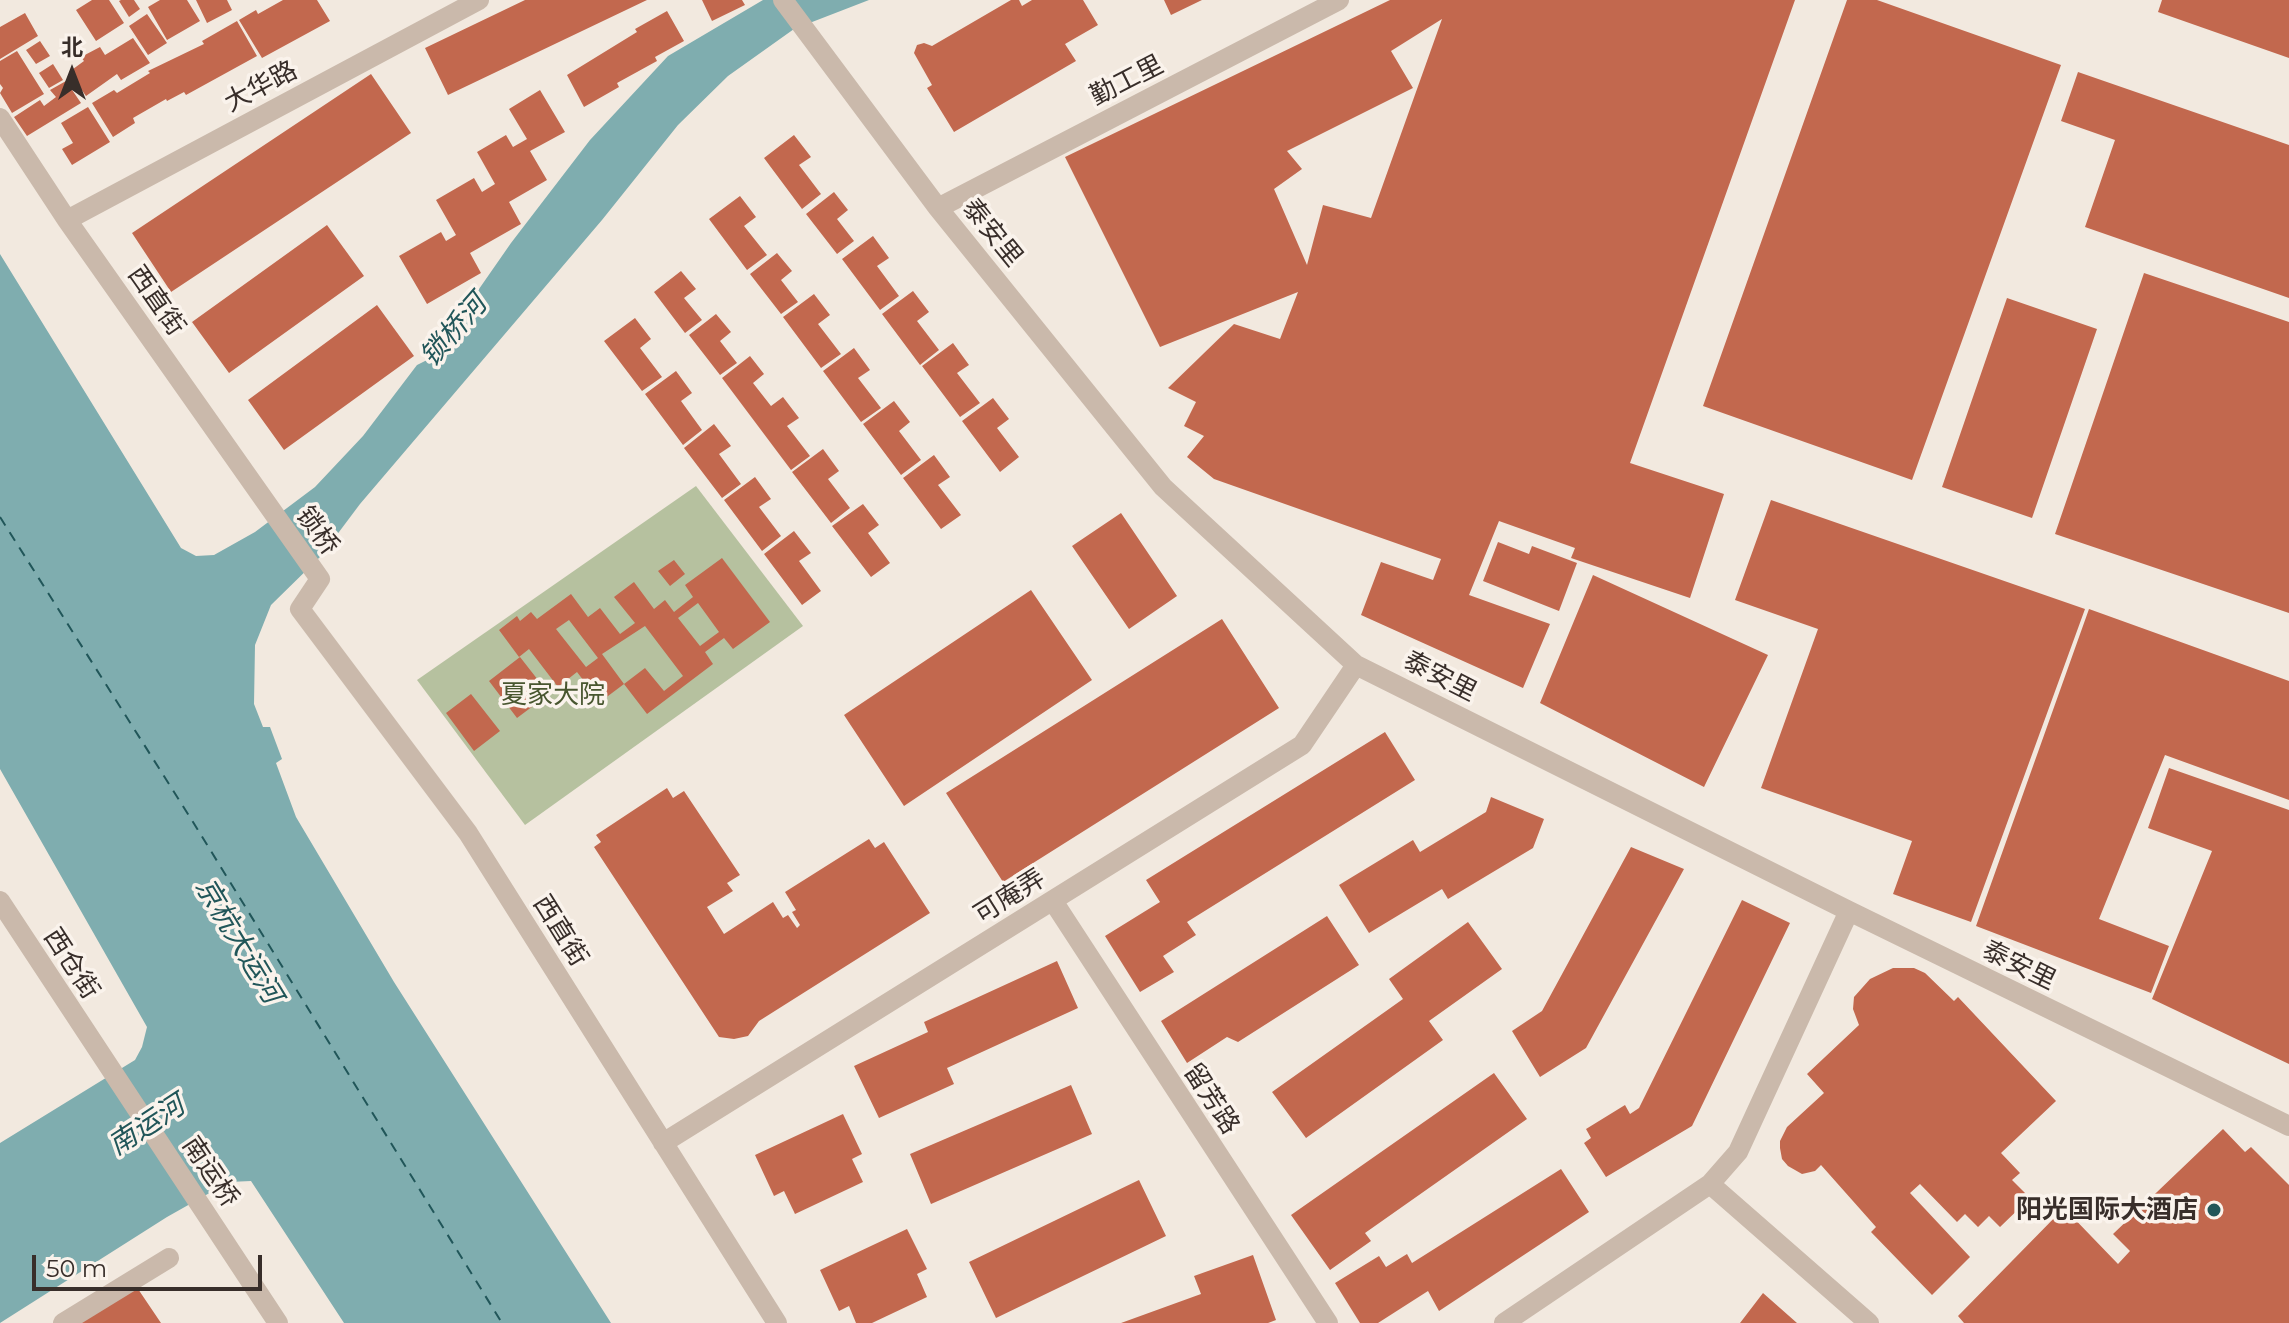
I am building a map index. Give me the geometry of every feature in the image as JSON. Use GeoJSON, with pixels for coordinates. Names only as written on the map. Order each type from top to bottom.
{"type":"FeatureCollection","features":[{"type":"Feature","properties":{"kind":"street","name":"大华路"},"geometry":{"type":"LineString","coordinates":[[67,220],[479,0]]}},
{"type":"Feature","properties":{"kind":"street","name":"泰安里"},"geometry":{"type":"LineString","coordinates":[[783,0],[938,208],[1163,487],[1356,665],[2289,1126]]}},
{"type":"Feature","properties":{"kind":"street","name":"勤工里"},"geometry":{"type":"LineString","coordinates":[[938,208],[1339,0]]}},
{"type":"Feature","properties":{"kind":"street","name":"西直街"},"geometry":{"type":"LineString","coordinates":[[0,118],[67,220],[272,512]]}},
{"type":"Feature","properties":{"kind":"street","name":"锁桥"},"geometry":{"type":"LineString","coordinates":[[272,512],[320,579]]}},
{"type":"Feature","properties":{"kind":"street","name":"西直街"},"geometry":{"type":"LineString","coordinates":[[320,579],[300,609],[468,833],[777,1323]]}},
{"type":"Feature","properties":{"kind":"street","name":"可庵弄"},"geometry":{"type":"LineString","coordinates":[[663,1143],[1302,745],[1356,665]]}},
{"type":"Feature","properties":{"kind":"street","name":"西仓街"},"geometry":{"type":"LineString","coordinates":[[0,901],[99,1054]]}},
{"type":"Feature","properties":{"kind":"street","name":"留芳路"},"geometry":{"type":"LineString","coordinates":[[1053,901],[1328,1323]]}},
{"type":"Feature","properties":{"kind":"street"},"geometry":{"type":"LineString","coordinates":[[1504,1323],[1710,1184],[1738,1152],[1849,911]]}},
{"type":"Feature","properties":{"kind":"street","name":"南运桥"},"geometry":{"type":"LineString","coordinates":[[99,1054],[278,1323]]}},
{"type":"Feature","properties":{"kind":"street"},"geometry":{"type":"LineString","coordinates":[[1710,1184],[1869,1323]]}},
{"type":"Feature","properties":{"kind":"street"},"geometry":{"type":"LineString","coordinates":[[63,1323],[169,1258]]}},
{"type":"Feature","properties":{"kind":"green space","name":"夏家大院"},"geometry":{"type":"Polygon","coordinates":[[[696,486],[803,626],[525,825],[417,680],[696,486]]]}},
{"type":"Feature","properties":{"kind":"water"},"geometry":{"type":"Polygon","coordinates":[[[763,0],[869,0],[794,29],[728,76],[678,125],[602,220],[360,504],[321,556],[271,605],[255,645],[254,704],[263,727],[270,727],[282,759],[276,763],[296,817],[394,982],[611,1323],[344,1323],[251,1181],[229,1182],[167,1217],[0,1323],[0,1143],[135,1060],[147,1027],[0,769],[0,254],[181,548],[196,556],[214,555],[255,532],[315,487],[363,436],[417,365],[431,358],[511,243],[590,140],[668,56],[763,0]]]}},
{"type":"Feature","properties":{"kind":"building"},"geometry":{"type":"Polygon","coordinates":[[[92,0],[109,0],[124,23],[96,41],[76,10],[92,0]]]}},
{"type":"Feature","properties":{"kind":"building"},"geometry":{"type":"Polygon","coordinates":[[[121,0],[134,0],[140,9],[129,17],[121,0]]]}},
{"type":"Feature","properties":{"kind":"building"},"geometry":{"type":"Polygon","coordinates":[[[160,0],[187,0],[200,21],[167,40],[148,7],[160,0]]]}},
{"type":"Feature","properties":{"kind":"building"},"geometry":{"type":"Polygon","coordinates":[[[196,0],[227,0],[232,10],[207,23],[196,0]]]}},
{"type":"Feature","properties":{"kind":"building"},"geometry":{"type":"Polygon","coordinates":[[[283,0],[317,0],[330,21],[262,58],[239,20],[256,10],[258,14],[283,0]]]}},
{"type":"Feature","properties":{"kind":"building"},"geometry":{"type":"Polygon","coordinates":[[[525,0],[647,0],[448,95],[425,48],[525,0]]]}},
{"type":"Feature","properties":{"kind":"building"},"geometry":{"type":"Polygon","coordinates":[[[702,0],[742,0],[745,5],[712,21],[702,0]]]}},
{"type":"Feature","properties":{"kind":"building"},"geometry":{"type":"Polygon","coordinates":[[[1011,0],[1019,0],[1022,6],[1032,0],[1083,0],[1098,25],[1065,44],[1076,61],[954,132],[927,88],[932,85],[914,53],[917,45],[924,43],[932,46],[1011,0]]]}},
{"type":"Feature","properties":{"kind":"building"},"geometry":{"type":"Polygon","coordinates":[[[1164,0],[1202,0],[1171,15],[1164,0]]]}},
{"type":"Feature","properties":{"kind":"building"},"geometry":{"type":"Polygon","coordinates":[[[1390,0],[1795,0],[1630,463],[1724,494],[1690,598],[1571,558],[1575,548],[1499,521],[1469,595],[1550,624],[1523,688],[1361,615],[1381,562],[1433,580],[1441,559],[1214,479],[1187,457],[1204,436],[1184,426],[1196,402],[1168,388],[1234,324],[1280,339],[1298,292],[1160,347],[1065,157],[1390,0]],[[1442,19],[1391,51],[1413,88],[1287,151],[1302,169],[1274,189],[1307,265],[1323,205],[1371,218],[1442,19]]]}},
{"type":"Feature","properties":{"kind":"building"},"geometry":{"type":"Polygon","coordinates":[[[1847,0],[1877,0],[2061,65],[1912,480],[1703,406],[1847,0]]]}},
{"type":"Feature","properties":{"kind":"building"},"geometry":{"type":"Polygon","coordinates":[[[2162,0],[2289,0],[2289,58],[2158,12],[2162,0]]]}},
{"type":"Feature","properties":{"kind":"building"},"geometry":{"type":"Polygon","coordinates":[[[667,11],[684,41],[655,57],[657,61],[617,83],[619,87],[584,107],[567,75],[667,11]]]}},
{"type":"Feature","properties":{"kind":"building"},"geometry":{"type":"Polygon","coordinates":[[[25,13],[38,36],[0,59],[0,27],[25,13]]]}},
{"type":"Feature","properties":{"kind":"building"},"geometry":{"type":"Polygon","coordinates":[[[147,14],[167,43],[148,55],[129,26],[147,14]]]}},
{"type":"Feature","properties":{"kind":"building"},"geometry":{"type":"Polygon","coordinates":[[[237,21],[257,56],[186,95],[184,92],[166,99],[133,118],[135,123],[113,137],[92,103],[114,90],[117,93],[150,73],[148,71],[204,44],[202,41],[237,21]]]}},
{"type":"Feature","properties":{"kind":"building"},"geometry":{"type":"Polygon","coordinates":[[[133,38],[150,63],[121,80],[117,74],[86,96],[69,72],[84,61],[81,57],[100,47],[105,55],[133,38]]]}},
{"type":"Feature","properties":{"kind":"building"},"geometry":{"type":"Polygon","coordinates":[[[40,41],[50,56],[36,64],[26,50],[40,41]]]}},
{"type":"Feature","properties":{"kind":"building"},"geometry":{"type":"Polygon","coordinates":[[[17,51],[44,94],[12,113],[0,93],[3,88],[0,84],[0,61],[17,51]]]}},
{"type":"Feature","properties":{"kind":"building"},"geometry":{"type":"Polygon","coordinates":[[[53,64],[63,80],[49,88],[39,73],[53,64]]]}},
{"type":"Feature","properties":{"kind":"building"},"geometry":{"type":"Polygon","coordinates":[[[2078,72],[2289,145],[2289,298],[2085,227],[2115,140],[2061,121],[2078,72]]]}},
{"type":"Feature","properties":{"kind":"building"},"geometry":{"type":"Polygon","coordinates":[[[371,74],[411,133],[171,292],[132,233],[371,74]]]}},
{"type":"Feature","properties":{"kind":"building"},"geometry":{"type":"Polygon","coordinates":[[[66,81],[81,103],[27,136],[14,117],[40,100],[44,106],[56,97],[50,90],[66,81]]]}},
{"type":"Feature","properties":{"kind":"building"},"geometry":{"type":"Polygon","coordinates":[[[540,90],[565,132],[530,151],[547,180],[509,202],[521,224],[470,253],[481,273],[427,304],[399,256],[441,232],[446,241],[456,235],[436,200],[474,178],[482,192],[495,184],[477,152],[506,135],[513,147],[527,139],[509,109],[540,90]]]}},
{"type":"Feature","properties":{"kind":"building"},"geometry":{"type":"Polygon","coordinates":[[[88,107],[110,142],[72,165],[62,149],[73,143],[61,123],[88,107]]]}},
{"type":"Feature","properties":{"kind":"building"},"geometry":{"type":"Polygon","coordinates":[[[794,135],[811,157],[799,165],[821,194],[802,209],[764,158],[794,135]]]}},
{"type":"Feature","properties":{"kind":"building"},"geometry":{"type":"Polygon","coordinates":[[[834,192],[848,210],[837,219],[854,241],[837,254],[806,214],[834,192]]]}},
{"type":"Feature","properties":{"kind":"building"},"geometry":{"type":"Polygon","coordinates":[[[740,196],[756,217],[744,226],[767,255],[747,270],[709,219],[740,196]]]}},
{"type":"Feature","properties":{"kind":"building"},"geometry":{"type":"Polygon","coordinates":[[[327,225],[364,276],[229,373],[192,322],[327,225]]]}},
{"type":"Feature","properties":{"kind":"building"},"geometry":{"type":"Polygon","coordinates":[[[873,236],[889,258],[877,266],[899,296],[880,310],[842,259],[873,236]]]}},
{"type":"Feature","properties":{"kind":"building"},"geometry":{"type":"Polygon","coordinates":[[[777,253],[792,271],[781,280],[798,302],[781,314],[750,274],[777,253]]]}},
{"type":"Feature","properties":{"kind":"building"},"geometry":{"type":"Polygon","coordinates":[[[681,271],[696,289],[684,298],[702,320],[685,333],[654,292],[681,271]]]}},
{"type":"Feature","properties":{"kind":"building"},"geometry":{"type":"Polygon","coordinates":[[[2144,273],[2289,322],[2289,613],[2055,534],[2144,273]]]}},
{"type":"Feature","properties":{"kind":"building"},"geometry":{"type":"Polygon","coordinates":[[[913,291],[929,312],[917,321],[939,350],[920,365],[882,314],[913,291]]]}},
{"type":"Feature","properties":{"kind":"building"},"geometry":{"type":"Polygon","coordinates":[[[814,294],[830,315],[818,324],[841,354],[821,368],[783,317],[814,294]]]}},
{"type":"Feature","properties":{"kind":"building"},"geometry":{"type":"Polygon","coordinates":[[[2007,298],[2097,329],[2032,518],[1942,487],[2007,298]]]}},
{"type":"Feature","properties":{"kind":"building"},"geometry":{"type":"Polygon","coordinates":[[[377,305],[414,356],[284,450],[248,400],[377,305]]]}},
{"type":"Feature","properties":{"kind":"building"},"geometry":{"type":"Polygon","coordinates":[[[716,314],[731,332],[720,341],[737,363],[720,375],[689,335],[716,314]]]}},
{"type":"Feature","properties":{"kind":"building"},"geometry":{"type":"Polygon","coordinates":[[[635,318],[651,339],[640,348],[662,377],[642,391],[604,341],[635,318]]]}},
{"type":"Feature","properties":{"kind":"building"},"geometry":{"type":"Polygon","coordinates":[[[953,343],[969,365],[957,373],[980,403],[960,417],[922,366],[953,343]]]}},
{"type":"Feature","properties":{"kind":"building"},"geometry":{"type":"Polygon","coordinates":[[[854,348],[870,370],[858,378],[881,408],[861,422],[823,371],[854,348]]]}},
{"type":"Feature","properties":{"kind":"building"},"geometry":{"type":"Polygon","coordinates":[[[750,356],[764,374],[753,383],[771,406],[783,397],[799,418],[787,426],[810,456],[791,470],[722,378],[750,356]]]}},
{"type":"Feature","properties":{"kind":"building"},"geometry":{"type":"Polygon","coordinates":[[[676,371],[692,393],[681,401],[702,430],[683,445],[645,394],[676,371]]]}},
{"type":"Feature","properties":{"kind":"building"},"geometry":{"type":"Polygon","coordinates":[[[993,398],[1009,419],[997,428],[1019,457],[1000,472],[962,421],[993,398]]]}},
{"type":"Feature","properties":{"kind":"building"},"geometry":{"type":"Polygon","coordinates":[[[894,401],[910,422],[899,431],[921,460],[901,475],[863,424],[894,401]]]}},
{"type":"Feature","properties":{"kind":"building"},"geometry":{"type":"Polygon","coordinates":[[[714,424],[731,446],[719,454],[741,484],[722,498],[684,448],[714,424]]]}},
{"type":"Feature","properties":{"kind":"building"},"geometry":{"type":"Polygon","coordinates":[[[823,449],[839,471],[828,479],[850,508],[831,523],[792,472],[823,449]]]}},
{"type":"Feature","properties":{"kind":"building"},"geometry":{"type":"Polygon","coordinates":[[[934,455],[950,477],[938,485],[961,515],[941,529],[903,478],[934,455]]]}},
{"type":"Feature","properties":{"kind":"building"},"geometry":{"type":"Polygon","coordinates":[[[755,477],[771,499],[759,507],[781,536],[762,551],[724,500],[755,477]]]}},
{"type":"Feature","properties":{"kind":"building"},"geometry":{"type":"Polygon","coordinates":[[[1771,500],[2085,609],[1971,922],[1893,894],[1912,841],[1761,788],[1818,629],[1735,600],[1771,500]]]}},
{"type":"Feature","properties":{"kind":"building"},"geometry":{"type":"Polygon","coordinates":[[[863,504],[879,525],[868,533],[890,563],[871,577],[832,526],[863,504]]]}},
{"type":"Feature","properties":{"kind":"building"},"geometry":{"type":"Polygon","coordinates":[[[1121,513],[1177,596],[1129,629],[1072,546],[1121,513]]]}},
{"type":"Feature","properties":{"kind":"building"},"geometry":{"type":"Polygon","coordinates":[[[794,531],[811,553],[799,561],[821,591],[802,605],[764,554],[794,531]]]}},
{"type":"Feature","properties":{"kind":"building"},"geometry":{"type":"Polygon","coordinates":[[[1498,542],[1529,554],[1532,546],[1577,563],[1559,611],[1483,581],[1498,542]]]}},
{"type":"Feature","properties":{"kind":"building"},"geometry":{"type":"Polygon","coordinates":[[[722,558],[770,622],[733,649],[724,638],[705,652],[713,664],[647,714],[624,684],[600,702],[577,672],[558,687],[529,649],[519,657],[499,630],[517,616],[520,621],[531,612],[537,619],[571,594],[588,617],[600,608],[620,634],[635,623],[614,597],[634,582],[654,609],[665,600],[674,612],[693,597],[685,585],[722,558]],[[698,603],[678,618],[700,646],[719,632],[698,603]],[[569,620],[556,629],[586,667],[598,658],[569,620]],[[645,626],[602,654],[624,684],[645,668],[664,691],[683,676],[645,626]]]}},
{"type":"Feature","properties":{"kind":"building"},"geometry":{"type":"Polygon","coordinates":[[[674,560],[685,574],[670,586],[658,571],[674,560]]]}},
{"type":"Feature","properties":{"kind":"building"},"geometry":{"type":"Polygon","coordinates":[[[1593,575],[1768,655],[1704,787],[1540,703],[1593,575]]]}},
{"type":"Feature","properties":{"kind":"building"},"geometry":{"type":"Polygon","coordinates":[[[1031,590],[1092,680],[904,806],[844,715],[1031,590]]]}},
{"type":"Feature","properties":{"kind":"building"},"geometry":{"type":"Polygon","coordinates":[[[2089,609],[2289,681],[2289,800],[2165,755],[2099,919],[2169,946],[2151,993],[1976,926],[2089,609]]]}},
{"type":"Feature","properties":{"kind":"building"},"geometry":{"type":"Polygon","coordinates":[[[1222,619],[1279,708],[1003,882],[946,793],[1222,619]]]}},
{"type":"Feature","properties":{"kind":"building"},"geometry":{"type":"Polygon","coordinates":[[[520,657],[549,694],[517,718],[489,681],[520,657]]]}},
{"type":"Feature","properties":{"kind":"building"},"geometry":{"type":"Polygon","coordinates":[[[471,694],[500,731],[474,751],[446,713],[471,694]]]}},
{"type":"Feature","properties":{"kind":"building"},"geometry":{"type":"Polygon","coordinates":[[[1385,732],[1415,780],[1187,922],[1196,935],[1163,956],[1174,972],[1140,992],[1105,936],[1160,902],[1146,880],[1385,732]]]}},
{"type":"Feature","properties":{"kind":"building"},"geometry":{"type":"Polygon","coordinates":[[[2169,768],[2289,810],[2289,1064],[2152,999],[2212,851],[2148,828],[2169,768]]]}},
{"type":"Feature","properties":{"kind":"building"},"geometry":{"type":"Polygon","coordinates":[[[667,788],[673,798],[684,791],[740,875],[727,883],[733,891],[707,907],[724,934],[773,902],[783,918],[788,915],[797,928],[800,925],[792,912],[796,910],[785,892],[869,839],[875,848],[884,842],[930,913],[759,1021],[748,1036],[734,1039],[719,1037],[594,847],[601,842],[596,835],[667,788]]]}},
{"type":"Feature","properties":{"kind":"building"},"geometry":{"type":"Polygon","coordinates":[[[1491,797],[1544,819],[1533,848],[1448,899],[1442,889],[1369,933],[1339,885],[1413,840],[1420,852],[1486,812],[1491,797]]]}},
{"type":"Feature","properties":{"kind":"building"},"geometry":{"type":"Polygon","coordinates":[[[1631,847],[1684,869],[1586,1048],[1540,1077],[1512,1031],[1542,1011],[1631,847]]]}},
{"type":"Feature","properties":{"kind":"building"},"geometry":{"type":"Polygon","coordinates":[[[1742,900],[1790,923],[1692,1126],[1606,1177],[1584,1143],[1591,1138],[1586,1129],[1625,1105],[1630,1114],[1639,1108],[1742,900]]]}},
{"type":"Feature","properties":{"kind":"building"},"geometry":{"type":"Polygon","coordinates":[[[1327,916],[1359,965],[1238,1042],[1227,1037],[1187,1063],[1161,1021],[1327,916]]]}},
{"type":"Feature","properties":{"kind":"building"},"geometry":{"type":"Polygon","coordinates":[[[1468,922],[1502,969],[1429,1021],[1443,1040],[1306,1138],[1272,1092],[1403,999],[1389,979],[1468,922]]]}},
{"type":"Feature","properties":{"kind":"building"},"geometry":{"type":"Polygon","coordinates":[[[1057,961],[1078,1008],[947,1068],[954,1084],[879,1118],[854,1066],[928,1032],[924,1022],[1057,961]]]}},
{"type":"Feature","properties":{"kind":"building"},"geometry":{"type":"Polygon","coordinates":[[[1893,968],[1914,968],[1925,973],[1954,1001],[1958,997],[2056,1101],[2001,1153],[2020,1173],[2012,1180],[2030,1198],[2000,1227],[1989,1216],[1978,1227],[1965,1214],[1957,1222],[1920,1184],[1910,1193],[1970,1257],[1932,1295],[1871,1232],[1876,1227],[1821,1165],[1815,1171],[1802,1174],[1782,1159],[1780,1148],[1787,1127],[1824,1093],[1807,1074],[1859,1025],[1853,1009],[1854,997],[1870,979],[1893,968]]]}},
{"type":"Feature","properties":{"kind":"building"},"geometry":{"type":"Polygon","coordinates":[[[1494,1073],[1527,1119],[1365,1233],[1371,1241],[1330,1270],[1291,1215],[1494,1073]]]}},
{"type":"Feature","properties":{"kind":"building"},"geometry":{"type":"Polygon","coordinates":[[[1071,1085],[1092,1134],[931,1204],[910,1154],[1071,1085]]]}},
{"type":"Feature","properties":{"kind":"building"},"geometry":{"type":"Polygon","coordinates":[[[843,1114],[862,1154],[852,1159],[863,1182],[795,1214],[784,1191],[774,1196],[755,1155],[843,1114]]]}},
{"type":"Feature","properties":{"kind":"building"},"geometry":{"type":"Polygon","coordinates":[[[2223,1129],[2245,1152],[2251,1147],[2289,1185],[2289,1323],[1964,1323],[1958,1316],[2064,1208],[2118,1264],[2130,1251],[2113,1234],[2223,1129]]]}},
{"type":"Feature","properties":{"kind":"building"},"geometry":{"type":"Polygon","coordinates":[[[1561,1169],[1589,1212],[1439,1311],[1428,1291],[1378,1323],[1360,1323],[1335,1283],[1379,1256],[1386,1267],[1407,1254],[1412,1263],[1561,1169]]]}},
{"type":"Feature","properties":{"kind":"building"},"geometry":{"type":"Polygon","coordinates":[[[1139,1180],[1166,1236],[996,1318],[969,1262],[1139,1180]]]}},
{"type":"Feature","properties":{"kind":"building"},"geometry":{"type":"Polygon","coordinates":[[[907,1229],[927,1269],[917,1274],[927,1297],[872,1323],[856,1323],[849,1306],[839,1311],[820,1270],[907,1229]]]}},
{"type":"Feature","properties":{"kind":"building"},"geometry":{"type":"Polygon","coordinates":[[[1253,1255],[1276,1320],[1268,1323],[1121,1323],[1201,1294],[1194,1276],[1253,1255]]]}},
{"type":"Feature","properties":{"kind":"building"},"geometry":{"type":"Polygon","coordinates":[[[136,1286],[161,1323],[79,1323],[136,1286]]]}},
{"type":"Feature","properties":{"kind":"building"},"geometry":{"type":"Polygon","coordinates":[[[1763,1293],[1797,1323],[1740,1323],[1763,1293]]]}},
{"type":"Feature","properties":{"kind":"ferry route"},"geometry":{"type":"LineString","coordinates":[[0,517],[193,822],[502,1323]]}},
{"type":"Feature","properties":{"kind":"place","name":"阳光国际大酒店"},"geometry":{"type":"Point","coordinates":[2214,1210]}},
{"type":"Feature","properties":{"kind":"water label","name":"锁桥河"},"geometry":{"type":"Point","coordinates":[454,331]}},
{"type":"Feature","properties":{"kind":"water label","name":"京杭大运河"},"geometry":{"type":"Point","coordinates":[238,941]}},
{"type":"Feature","properties":{"kind":"water label","name":"南运河"},"geometry":{"type":"Point","coordinates":[147,1126]}}]}
